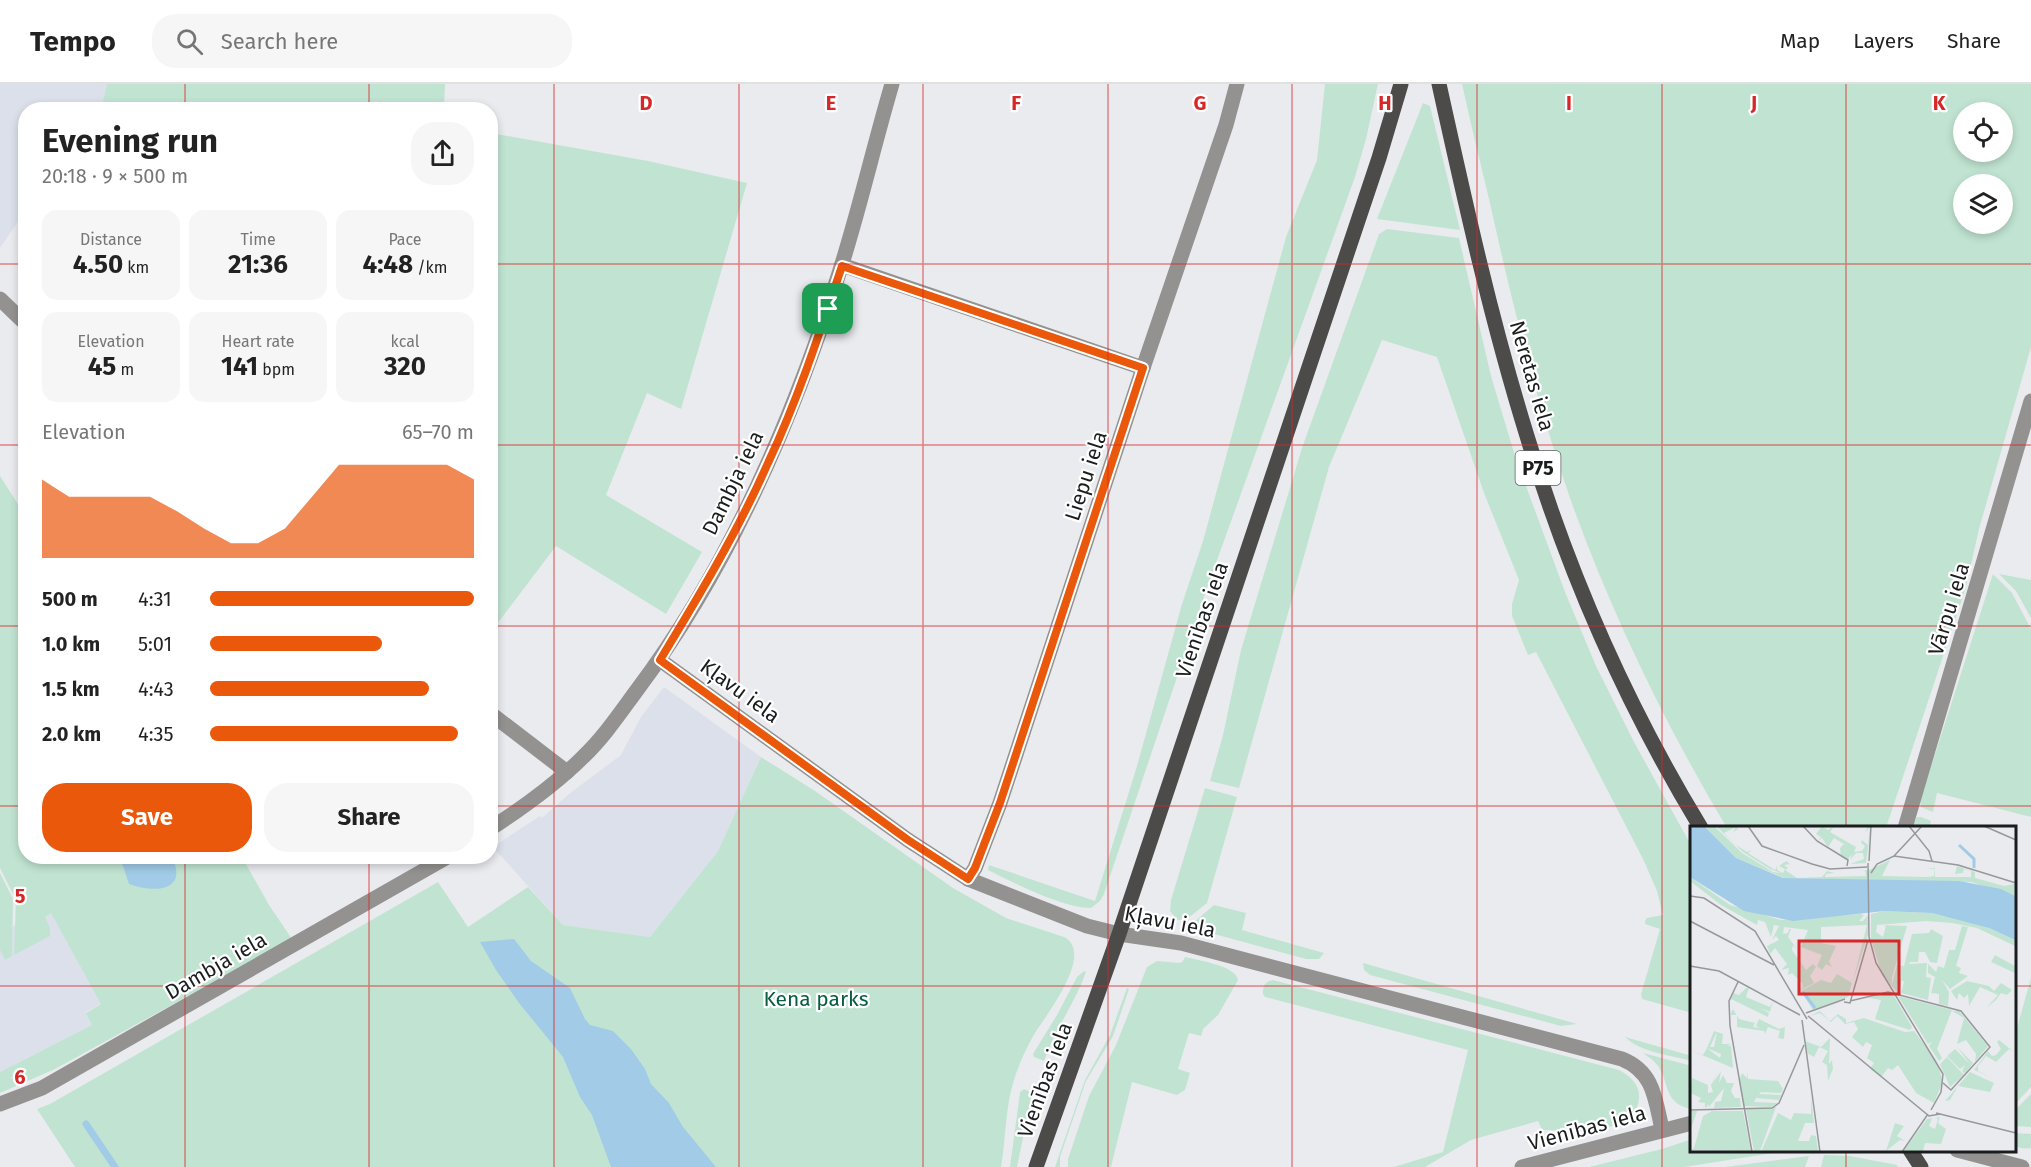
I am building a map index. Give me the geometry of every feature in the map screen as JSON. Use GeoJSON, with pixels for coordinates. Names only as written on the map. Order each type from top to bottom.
{"type":"FeatureCollection","features":[{"type":"Feature","properties":{"kind":"main road","name":"Vienības iela"},"geometry":{"type":"LineString","coordinates":[[1036,1167],[1119,934],[1379,158],[1401,84]]}},
{"type":"Feature","properties":{"kind":"main road","name":"Neretas iela"},"geometry":{"type":"LineString","coordinates":[[1439,84],[1508,372],[1527,438],[1557,524],[1588,605],[1623,682],[1660,756],[1700,826]]}},
{"type":"Feature","properties":{"kind":"main road"},"geometry":{"type":"LineString","coordinates":[[1911,1152],[1921,1167]]}},
{"type":"Feature","properties":{"kind":"street","name":"Dambja iela"},"geometry":{"type":"LineString","coordinates":[[498,824],[527,805],[567,772],[601,738],[660,660],[738,526],[768,463],[814,352],[842,266],[892,84]]}},
{"type":"Feature","properties":{"kind":"street","name":"Liepu iela"},"geometry":{"type":"LineString","coordinates":[[968,879],[975,868],[1000,803],[1143,368],[1226,125],[1237,84]]}},
{"type":"Feature","properties":{"kind":"street"},"geometry":{"type":"LineString","coordinates":[[842,266],[1143,368]]}},
{"type":"Feature","properties":{"kind":"street"},"geometry":{"type":"LineString","coordinates":[[0,299],[18,316]]}},
{"type":"Feature","properties":{"kind":"street","name":"Vārpu iela"},"geometry":{"type":"LineString","coordinates":[[1906,826],[2031,401]]}},
{"type":"Feature","properties":{"kind":"street","name":"Kļavu iela"},"geometry":{"type":"LineString","coordinates":[[660,660],[908,840],[968,879],[1087,926],[1119,934],[1181,944],[1622,1059],[1636,1066],[1646,1076],[1662,1129]]}},
{"type":"Feature","properties":{"kind":"street"},"geometry":{"type":"LineString","coordinates":[[498,719],[567,772]]}},
{"type":"Feature","properties":{"kind":"street","name":"Dambja iela"},"geometry":{"type":"LineString","coordinates":[[0,1104],[42,1088],[435,864]]}},
{"type":"Feature","properties":{"kind":"street"},"geometry":{"type":"LineString","coordinates":[[1662,1129],[1690,1123]]}},
{"type":"Feature","properties":{"kind":"street","name":"Vienības iela"},"geometry":{"type":"LineString","coordinates":[[1522,1167],[1662,1129]]}},
{"type":"Feature","properties":{"kind":"street"},"geometry":{"type":"LineString","coordinates":[[1965,1152],[2022,1167]]}},
{"type":"Feature","properties":{"kind":"shaded area"},"geometry":{"type":"Polygon","coordinates":[[[0,84],[107,84],[103,102],[18,102],[18,221],[0,248],[0,84]]]}},
{"type":"Feature","properties":{"kind":"shaded area"},"geometry":{"type":"Polygon","coordinates":[[[664,687],[761,757],[718,851],[650,937],[563,925],[498,853],[498,844],[540,816],[542,818],[569,794],[621,755],[641,717],[664,687]]]}},
{"type":"Feature","properties":{"kind":"shaded area"},"geometry":{"type":"Polygon","coordinates":[[[0,903],[12,927],[52,903],[107,1000],[86,1012],[92,1025],[0,1072],[0,903]]]}},
{"type":"Feature","properties":{"kind":"green space"},"geometry":{"type":"Polygon","coordinates":[[[107,84],[445,84],[444,102],[103,102],[107,84]]]}},
{"type":"Feature","properties":{"kind":"green space"},"geometry":{"type":"Polygon","coordinates":[[[1325,84],[1378,84],[1355,177],[1207,588],[1104,894],[1100,901],[1091,908],[1067,904],[1039,894],[988,870],[989,865],[1095,901],[1137,766],[1182,604],[1203,541],[1286,237],[1317,160],[1325,84]]]}},
{"type":"Feature","properties":{"kind":"green space"},"geometry":{"type":"Polygon","coordinates":[[[1462,84],[2031,84],[2031,347],[1979,529],[1966,587],[1887,826],[1726,826],[1661,709],[1604,586],[1571,501],[1522,338],[1462,84]]]}},
{"type":"Feature","properties":{"kind":"green space"},"geometry":{"type":"Polygon","coordinates":[[[1423,103],[1430,106],[1460,230],[1377,219],[1423,103]]]}},
{"type":"Feature","properties":{"kind":"green space"},"geometry":{"type":"Polygon","coordinates":[[[498,134],[648,161],[747,183],[681,409],[647,393],[606,495],[702,552],[666,614],[556,546],[498,623],[498,134]]]}},
{"type":"Feature","properties":{"kind":"green space"},"geometry":{"type":"Polygon","coordinates":[[[1387,229],[1459,238],[1491,376],[1515,456],[1565,592],[1596,666],[1634,742],[1690,843],[1690,1012],[1642,999],[1641,994],[1660,929],[1645,924],[1645,921],[1647,918],[1663,915],[1657,891],[1643,859],[1536,652],[1528,655],[1512,616],[1512,604],[1519,580],[1484,493],[1437,357],[1382,340],[1329,467],[1239,788],[1210,781],[1223,735],[1241,650],[1302,448],[1379,234],[1387,229]]]}},
{"type":"Feature","properties":{"kind":"green space"},"geometry":{"type":"Polygon","coordinates":[[[0,476],[18,504],[18,864],[246,864],[269,905],[292,939],[55,1069],[0,1093],[0,1072],[92,1025],[86,1013],[101,1004],[51,913],[45,917],[50,928],[50,936],[14,955],[16,900],[0,868],[0,476]]]}},
{"type":"Feature","properties":{"kind":"green space"},"geometry":{"type":"Polygon","coordinates":[[[1993,574],[2012,593],[2031,629],[2031,817],[1937,793],[1933,812],[1921,807],[1920,801],[1993,574]]]}},
{"type":"Feature","properties":{"kind":"green space"},"geometry":{"type":"Polygon","coordinates":[[[1999,574],[2031,580],[2031,618],[2016,591],[1999,574]]]}},
{"type":"Feature","properties":{"kind":"green space","name":"Kena parks"},"geometry":{"type":"Polygon","coordinates":[[[761,757],[815,791],[953,888],[1006,918],[1064,937],[1072,945],[1074,956],[1072,969],[1066,984],[1029,1044],[1014,1080],[1007,1112],[1001,1167],[75,1167],[37,1109],[50,1104],[438,882],[468,927],[528,887],[563,925],[650,937],[718,851],[761,757]]]}},
{"type":"Feature","properties":{"kind":"green space"},"geometry":{"type":"Polygon","coordinates":[[[1205,788],[1237,797],[1207,903],[1187,919],[1177,920],[1170,911],[1171,900],[1205,788]]]}},
{"type":"Feature","properties":{"kind":"green space"},"geometry":{"type":"Polygon","coordinates":[[[1917,817],[1931,821],[1930,826],[1912,826],[1917,817]]]}},
{"type":"Feature","properties":{"kind":"green space"},"geometry":{"type":"Polygon","coordinates":[[[0,873],[13,899],[12,956],[5,960],[0,950],[0,873]]]}},
{"type":"Feature","properties":{"kind":"green space"},"geometry":{"type":"Polygon","coordinates":[[[1214,905],[1246,913],[1242,930],[1324,953],[1319,959],[1306,959],[1192,928],[1193,923],[1214,905]]]}},
{"type":"Feature","properties":{"kind":"green space"},"geometry":{"type":"Polygon","coordinates":[[[1185,957],[1224,967],[1231,971],[1238,980],[1218,1015],[1203,1029],[1201,1036],[1189,1033],[1178,1069],[1190,1073],[1185,1090],[1177,1095],[1132,1082],[1111,1167],[1068,1167],[1068,1159],[1089,1096],[1116,1045],[1147,967],[1157,961],[1180,963],[1185,957]]]}},
{"type":"Feature","properties":{"kind":"green space"},"geometry":{"type":"Polygon","coordinates":[[[1363,963],[1577,1024],[1561,1026],[1370,975],[1364,970],[1363,963]]]}},
{"type":"Feature","properties":{"kind":"green space"},"geometry":{"type":"Polygon","coordinates":[[[1084,971],[1086,972],[1044,1061],[1034,1057],[1033,1054],[1077,977],[1084,971]]]}},
{"type":"Feature","properties":{"kind":"green space"},"geometry":{"type":"Polygon","coordinates":[[[2031,978],[2031,1087],[2016,1103],[2016,1031],[2031,978]]]}},
{"type":"Feature","properties":{"kind":"green space"},"geometry":{"type":"Polygon","coordinates":[[[1273,980],[1619,1070],[1630,1078],[1638,1089],[1639,1098],[1635,1111],[1627,1119],[1600,1129],[1542,1130],[1538,1121],[1471,1140],[1425,1167],[1394,1167],[1443,1152],[1468,1050],[1265,997],[1263,989],[1268,982],[1273,980]]]}},
{"type":"Feature","properties":{"kind":"green space"},"geometry":{"type":"Polygon","coordinates":[[[1127,988],[1129,989],[1113,1036],[1086,1081],[1060,1157],[1060,1167],[1055,1167],[1085,1080],[1110,1035],[1127,988]]]}},
{"type":"Feature","properties":{"kind":"green space"},"geometry":{"type":"Polygon","coordinates":[[[1625,1037],[1690,1055],[1690,1061],[1648,1050],[1625,1037]]]}},
{"type":"Feature","properties":{"kind":"green space"},"geometry":{"type":"Polygon","coordinates":[[[1643,1053],[1690,1065],[1690,1108],[1676,1103],[1672,1098],[1662,1073],[1653,1060],[1643,1053]]]}},
{"type":"Feature","properties":{"kind":"green space"},"geometry":{"type":"Polygon","coordinates":[[[1024,1089],[1032,1093],[1017,1167],[1010,1167],[1020,1092],[1024,1089]]]}},
{"type":"Feature","properties":{"kind":"green space"},"geometry":{"type":"Polygon","coordinates":[[[2031,1094],[2031,1127],[2016,1126],[2016,1109],[2031,1094]]]}},
{"type":"Feature","properties":{"kind":"green space"},"geometry":{"type":"Polygon","coordinates":[[[2016,1133],[2031,1134],[2031,1148],[2018,1147],[2016,1133]]]}},
{"type":"Feature","properties":{"kind":"green space"},"geometry":{"type":"Polygon","coordinates":[[[1690,1140],[1690,1152],[1781,1152],[1684,1167],[1589,1167],[1690,1140]]]}},
{"type":"Feature","properties":{"kind":"green space"},"geometry":{"type":"Polygon","coordinates":[[[1824,1155],[1850,1156],[1898,1167],[1821,1167],[1824,1155]]]}},
{"type":"Feature","properties":{"kind":"green space"},"geometry":{"type":"Polygon","coordinates":[[[1809,1156],[1805,1167],[1725,1167],[1809,1156]]]}},
{"type":"Feature","properties":{"kind":"water"},"geometry":{"type":"Polygon","coordinates":[[[122,864],[174,864],[176,877],[166,887],[158,889],[138,887],[129,884],[122,864]]]}},
{"type":"Feature","properties":{"kind":"water"},"geometry":{"type":"Polygon","coordinates":[[[514,939],[531,961],[570,988],[590,1025],[613,1031],[631,1049],[645,1069],[651,1084],[669,1103],[683,1127],[716,1167],[611,1167],[592,1115],[580,1097],[563,1057],[519,1003],[480,942],[514,939]]]}},
{"type":"Feature","properties":{"kind":"waterway"},"geometry":{"type":"LineString","coordinates":[[86,1124],[115,1167]]}},
{"type":"Feature","properties":{"kind":"route"},"geometry":{"type":"LineString","coordinates":[[842,266],[1143,368],[1000,803],[975,868],[968,879],[908,840],[660,660],[738,526],[768,463],[814,352],[828,309],[842,266]]}}]}
